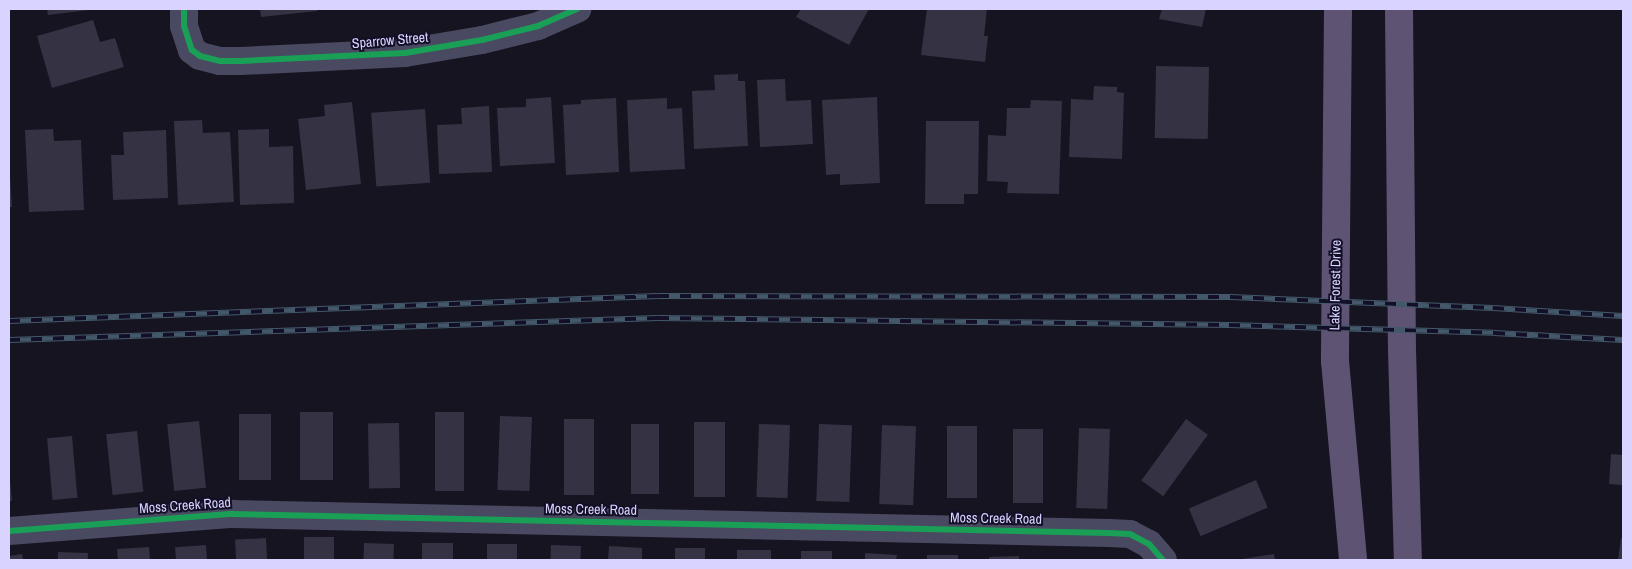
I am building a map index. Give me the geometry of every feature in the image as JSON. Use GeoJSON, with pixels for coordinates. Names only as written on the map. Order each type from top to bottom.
{"type":"FeatureCollection","features":[{"type":"Feature","properties":{"kind":"main road","name":"Lake Forest Drive"},"geometry":{"type":"LineString","coordinates":[[1338,9],[1334,361],[1353,560]]}},
{"type":"Feature","properties":{"kind":"main road"},"geometry":{"type":"LineString","coordinates":[[1399,9],[1402,350],[1408,560]]}},
{"type":"Feature","properties":{"kind":"street","name":"Sparrow Street"},"geometry":{"type":"LineString","coordinates":[[184,9],[187,40],[192,50],[200,56],[220,61],[405,53],[482,40],[538,26],[577,9]]}},
{"type":"Feature","properties":{"kind":"street","name":"Moss Creek Road"},"geometry":{"type":"LineString","coordinates":[[9,531],[232,514],[1109,532],[1130,534],[1143,540],[1163,560]]}},
{"type":"Feature","properties":{"kind":"building"},"geometry":{"type":"Polygon","coordinates":[[[47,9],[89,9],[89,10],[48,15],[47,9]]]}},
{"type":"Feature","properties":{"kind":"building"},"geometry":{"type":"Polygon","coordinates":[[[260,9],[317,9],[317,11],[261,17],[260,9]]]}},
{"type":"Feature","properties":{"kind":"building"},"geometry":{"type":"Polygon","coordinates":[[[801,9],[869,9],[849,45],[796,17],[801,9]]]}},
{"type":"Feature","properties":{"kind":"building"},"geometry":{"type":"Polygon","coordinates":[[[927,9],[987,9],[984,36],[988,36],[985,62],[921,55],[927,9]]]}},
{"type":"Feature","properties":{"kind":"building"},"geometry":{"type":"Polygon","coordinates":[[[1162,9],[1206,9],[1202,27],[1159,19],[1162,9]]]}},
{"type":"Feature","properties":{"kind":"building"},"geometry":{"type":"Polygon","coordinates":[[[93,20],[100,42],[115,38],[124,67],[52,88],[37,36],[93,20]]]}},
{"type":"Feature","properties":{"kind":"building"},"geometry":{"type":"Polygon","coordinates":[[[1156,66],[1209,67],[1208,139],[1155,138],[1156,66]]]}},
{"type":"Feature","properties":{"kind":"building"},"geometry":{"type":"Polygon","coordinates":[[[738,74],[738,81],[745,81],[748,146],[694,149],[692,91],[715,90],[714,75],[738,74]]]}},
{"type":"Feature","properties":{"kind":"building"},"geometry":{"type":"Polygon","coordinates":[[[785,79],[786,101],[811,100],[813,144],[760,147],[757,80],[785,79]]]}},
{"type":"Feature","properties":{"kind":"building"},"geometry":{"type":"Polygon","coordinates":[[[1094,86],[1117,87],[1117,92],[1124,93],[1122,159],[1069,157],[1071,99],[1093,100],[1094,86]]]}},
{"type":"Feature","properties":{"kind":"building"},"geometry":{"type":"Polygon","coordinates":[[[551,97],[555,163],[500,166],[497,108],[526,107],[526,99],[551,97]]]}},
{"type":"Feature","properties":{"kind":"building"},"geometry":{"type":"Polygon","coordinates":[[[877,97],[880,183],[840,185],[840,174],[826,175],[822,100],[877,97]]]}},
{"type":"Feature","properties":{"kind":"building"},"geometry":{"type":"Polygon","coordinates":[[[616,98],[619,172],[566,175],[563,105],[581,104],[581,100],[616,98]]]}},
{"type":"Feature","properties":{"kind":"building"},"geometry":{"type":"Polygon","coordinates":[[[667,98],[667,109],[682,108],[685,169],[630,172],[627,100],[667,98]]]}},
{"type":"Feature","properties":{"kind":"building"},"geometry":{"type":"Polygon","coordinates":[[[1031,100],[1062,101],[1059,194],[1007,193],[1008,182],[987,181],[988,135],[1006,136],[1007,108],[1030,108],[1031,100]]]}},
{"type":"Feature","properties":{"kind":"building"},"geometry":{"type":"Polygon","coordinates":[[[352,102],[361,184],[306,190],[298,119],[325,116],[324,105],[352,102]]]}},
{"type":"Feature","properties":{"kind":"building"},"geometry":{"type":"Polygon","coordinates":[[[489,106],[492,172],[439,174],[437,125],[462,124],[461,108],[489,106]]]}},
{"type":"Feature","properties":{"kind":"building"},"geometry":{"type":"Polygon","coordinates":[[[425,109],[430,183],[376,187],[371,113],[425,109]]]}},
{"type":"Feature","properties":{"kind":"building"},"geometry":{"type":"Polygon","coordinates":[[[202,120],[203,133],[230,132],[234,202],[178,205],[174,121],[202,120]]]}},
{"type":"Feature","properties":{"kind":"building"},"geometry":{"type":"Polygon","coordinates":[[[926,121],[979,121],[978,194],[964,194],[964,204],[925,204],[926,121]]]}},
{"type":"Feature","properties":{"kind":"building"},"geometry":{"type":"Polygon","coordinates":[[[53,129],[54,141],[81,140],[84,210],[29,212],[25,130],[53,129]]]}},
{"type":"Feature","properties":{"kind":"building"},"geometry":{"type":"Polygon","coordinates":[[[269,129],[269,147],[293,146],[294,203],[240,205],[238,130],[269,129]]]}},
{"type":"Feature","properties":{"kind":"building"},"geometry":{"type":"Polygon","coordinates":[[[166,130],[168,198],[113,200],[111,155],[124,155],[123,132],[166,130]]]}},
{"type":"Feature","properties":{"kind":"building"},"geometry":{"type":"Polygon","coordinates":[[[9,159],[12,207],[9,207],[9,159]]]}},
{"type":"Feature","properties":{"kind":"building"},"geometry":{"type":"Polygon","coordinates":[[[300,412],[333,412],[333,480],[300,480],[300,412]]]}},
{"type":"Feature","properties":{"kind":"building"},"geometry":{"type":"Polygon","coordinates":[[[435,412],[464,412],[464,491],[435,491],[435,412]]]}},
{"type":"Feature","properties":{"kind":"building"},"geometry":{"type":"Polygon","coordinates":[[[239,414],[271,414],[271,480],[239,480],[239,414]]]}},
{"type":"Feature","properties":{"kind":"building"},"geometry":{"type":"Polygon","coordinates":[[[500,416],[532,417],[529,491],[497,490],[500,416]]]}},
{"type":"Feature","properties":{"kind":"building"},"geometry":{"type":"Polygon","coordinates":[[[564,419],[594,419],[594,495],[564,495],[564,419]]]}},
{"type":"Feature","properties":{"kind":"building"},"geometry":{"type":"Polygon","coordinates":[[[1186,419],[1208,435],[1163,496],[1141,480],[1186,419]]]}},
{"type":"Feature","properties":{"kind":"building"},"geometry":{"type":"Polygon","coordinates":[[[199,421],[206,488],[174,491],[167,424],[199,421]]]}},
{"type":"Feature","properties":{"kind":"building"},"geometry":{"type":"Polygon","coordinates":[[[694,422],[725,422],[725,497],[694,497],[694,422]]]}},
{"type":"Feature","properties":{"kind":"building"},"geometry":{"type":"Polygon","coordinates":[[[399,423],[400,488],[369,489],[368,424],[399,423]]]}},
{"type":"Feature","properties":{"kind":"building"},"geometry":{"type":"Polygon","coordinates":[[[631,424],[659,424],[659,494],[631,494],[631,424]]]}},
{"type":"Feature","properties":{"kind":"building"},"geometry":{"type":"Polygon","coordinates":[[[759,424],[790,425],[787,498],[756,497],[759,424]]]}},
{"type":"Feature","properties":{"kind":"building"},"geometry":{"type":"Polygon","coordinates":[[[819,424],[852,425],[849,502],[816,501],[819,424]]]}},
{"type":"Feature","properties":{"kind":"building"},"geometry":{"type":"Polygon","coordinates":[[[882,425],[916,426],[913,505],[879,504],[882,425]]]}},
{"type":"Feature","properties":{"kind":"building"},"geometry":{"type":"Polygon","coordinates":[[[947,426],[977,426],[977,498],[947,498],[947,426]]]}},
{"type":"Feature","properties":{"kind":"building"},"geometry":{"type":"Polygon","coordinates":[[[1079,428],[1110,429],[1107,509],[1076,508],[1079,428]]]}},
{"type":"Feature","properties":{"kind":"building"},"geometry":{"type":"Polygon","coordinates":[[[1013,429],[1043,429],[1043,503],[1013,503],[1013,429]]]}},
{"type":"Feature","properties":{"kind":"building"},"geometry":{"type":"Polygon","coordinates":[[[137,431],[143,492],[113,495],[106,434],[137,431]]]}},
{"type":"Feature","properties":{"kind":"building"},"geometry":{"type":"Polygon","coordinates":[[[72,436],[77,498],[52,500],[47,438],[72,436]]]}},
{"type":"Feature","properties":{"kind":"building"},"geometry":{"type":"Polygon","coordinates":[[[1611,454],[1623,455],[1623,485],[1609,484],[1611,454]]]}},
{"type":"Feature","properties":{"kind":"building"},"geometry":{"type":"Polygon","coordinates":[[[9,469],[12,501],[9,501],[9,469]]]}},
{"type":"Feature","properties":{"kind":"building"},"geometry":{"type":"Polygon","coordinates":[[[1256,480],[1268,508],[1201,536],[1189,509],[1256,480]]]}},
{"type":"Feature","properties":{"kind":"building"},"geometry":{"type":"Polygon","coordinates":[[[304,537],[334,537],[334,560],[304,560],[304,537]]]}},
{"type":"Feature","properties":{"kind":"building"},"geometry":{"type":"Polygon","coordinates":[[[266,538],[267,560],[236,560],[235,540],[266,538]]]}},
{"type":"Feature","properties":{"kind":"building"},"geometry":{"type":"Polygon","coordinates":[[[1621,538],[1623,538],[1623,560],[1618,560],[1621,538]]]}},
{"type":"Feature","properties":{"kind":"building"},"geometry":{"type":"Polygon","coordinates":[[[364,543],[394,544],[393,560],[363,560],[364,543]]]}},
{"type":"Feature","properties":{"kind":"building"},"geometry":{"type":"Polygon","coordinates":[[[422,543],[453,543],[453,560],[422,560],[422,543]]]}},
{"type":"Feature","properties":{"kind":"building"},"geometry":{"type":"Polygon","coordinates":[[[487,544],[517,544],[517,560],[487,560],[487,544]]]}},
{"type":"Feature","properties":{"kind":"building"},"geometry":{"type":"Polygon","coordinates":[[[206,545],[207,560],[176,560],[175,547],[206,545]]]}},
{"type":"Feature","properties":{"kind":"building"},"geometry":{"type":"Polygon","coordinates":[[[551,545],[581,546],[580,560],[550,560],[551,545]]]}},
{"type":"Feature","properties":{"kind":"building"},"geometry":{"type":"Polygon","coordinates":[[[609,546],[642,548],[642,560],[608,560],[609,546]]]}},
{"type":"Feature","properties":{"kind":"building"},"geometry":{"type":"Polygon","coordinates":[[[149,547],[150,560],[118,560],[117,549],[149,547]]]}},
{"type":"Feature","properties":{"kind":"building"},"geometry":{"type":"Polygon","coordinates":[[[675,548],[705,548],[705,560],[675,560],[675,548]]]}},
{"type":"Feature","properties":{"kind":"building"},"geometry":{"type":"Polygon","coordinates":[[[737,550],[771,550],[771,560],[737,560],[737,550]]]}},
{"type":"Feature","properties":{"kind":"building"},"geometry":{"type":"Polygon","coordinates":[[[801,551],[832,551],[832,560],[801,560],[801,551]]]}},
{"type":"Feature","properties":{"kind":"building"},"geometry":{"type":"Polygon","coordinates":[[[58,552],[88,553],[88,560],[58,560],[58,552]]]}},
{"type":"Feature","properties":{"kind":"building"},"geometry":{"type":"Polygon","coordinates":[[[865,553],[897,555],[896,560],[865,560],[865,553]]]}},
{"type":"Feature","properties":{"kind":"building"},"geometry":{"type":"Polygon","coordinates":[[[22,554],[23,560],[9,560],[9,556],[22,554]]]}},
{"type":"Feature","properties":{"kind":"building"},"geometry":{"type":"Polygon","coordinates":[[[1274,554],[1275,560],[1242,559],[1274,554]]]}},
{"type":"Feature","properties":{"kind":"building"},"geometry":{"type":"Polygon","coordinates":[[[927,555],[958,555],[958,560],[927,560],[927,555]]]}},
{"type":"Feature","properties":{"kind":"building"},"geometry":{"type":"Polygon","coordinates":[[[1019,556],[1019,560],[989,560],[989,557],[1019,556]]]}},
{"type":"Feature","properties":{"kind":"railway"},"geometry":{"type":"LineString","coordinates":[[9,321],[658,296],[1231,297],[1493,308],[1623,316]]}},
{"type":"Feature","properties":{"kind":"railway"},"geometry":{"type":"LineString","coordinates":[[9,340],[658,318],[1229,325],[1494,333],[1623,340]]}},
{"type":"Feature","properties":{"kind":"cycle path"},"geometry":{"type":"LineString","coordinates":[[184,9],[184,26],[192,50],[200,56],[220,61],[405,53],[482,40],[538,26],[577,9]]}},
{"type":"Feature","properties":{"kind":"cycle path"},"geometry":{"type":"LineString","coordinates":[[9,531],[232,514],[1109,533],[1130,534],[1149,544],[1163,560]]}}]}
